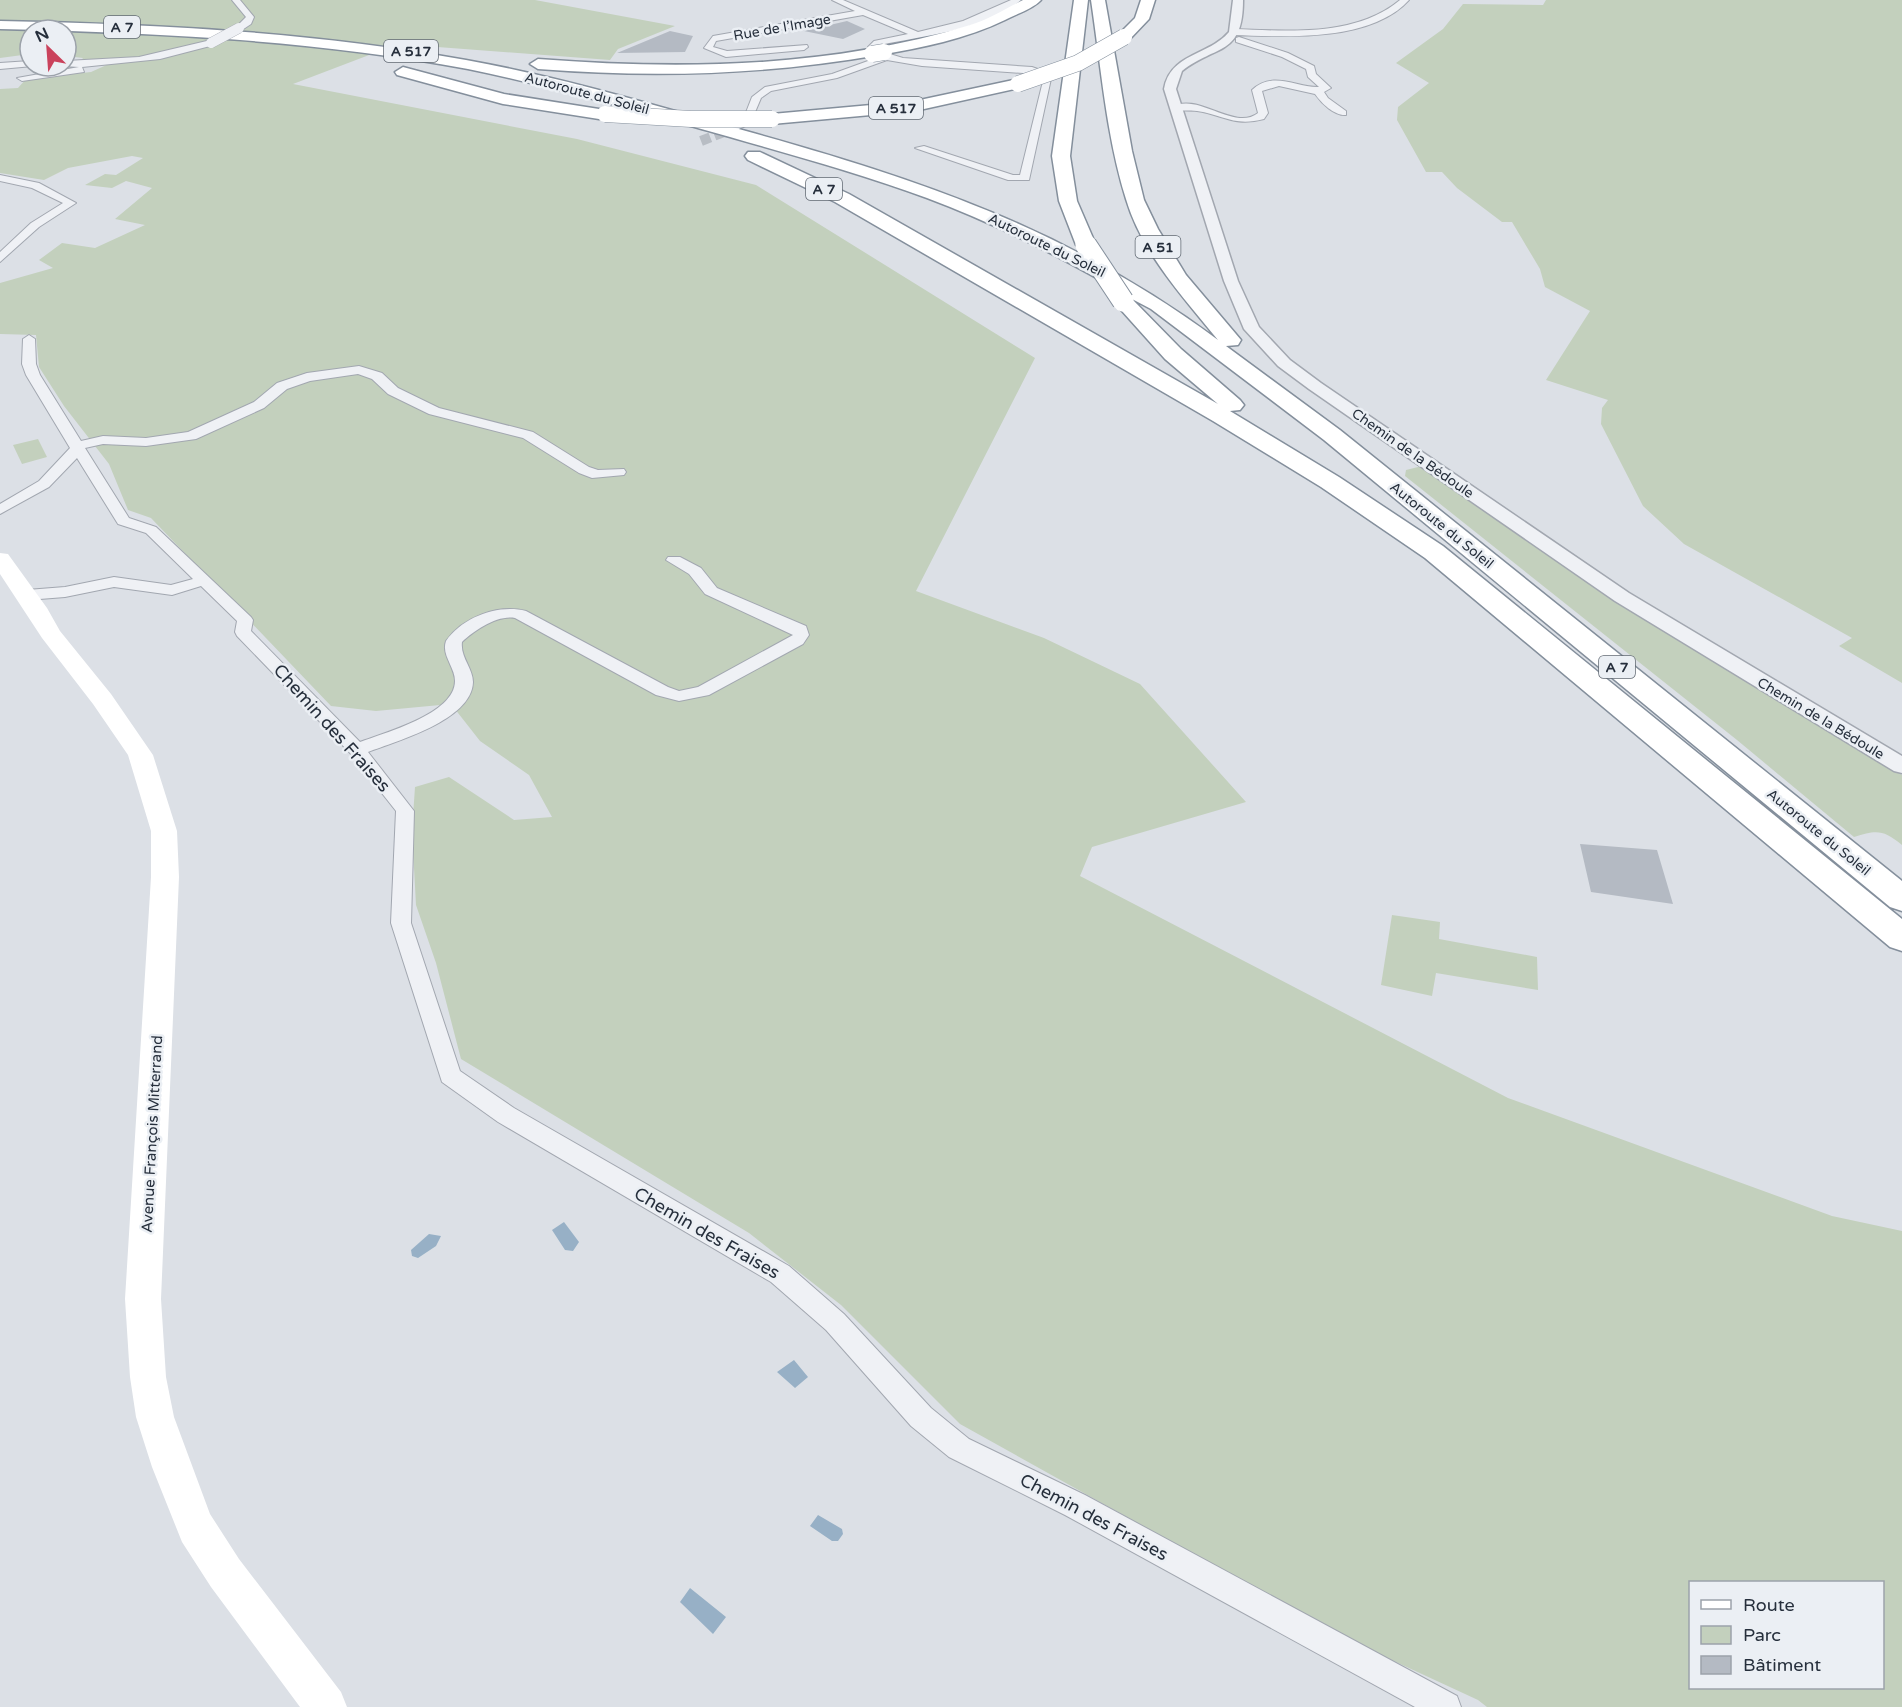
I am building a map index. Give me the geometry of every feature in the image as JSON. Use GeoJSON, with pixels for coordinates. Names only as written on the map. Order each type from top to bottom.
{"type":"FeatureCollection","features":[{"type":"Feature","properties":{"kind":"highway","name":"A 517"},"geometry":{"type":"LineString","coordinates":[[241,31],[533,64],[633,70],[753,68],[879,54],[977,28],[1034,0]]}},
{"type":"Feature","properties":{"kind":"highway"},"geometry":{"type":"LineString","coordinates":[[1082,0],[1060,156],[1068,201],[1086,245],[1123,301],[1145,327],[1201,380],[1330,482]]}},
{"type":"Feature","properties":{"kind":"highway","name":"A 51"},"geometry":{"type":"LineString","coordinates":[[1098,0],[1125,165],[1135,200],[1152,237],[1178,278],[1215,324],[1332,435]]}},
{"type":"Feature","properties":{"kind":"highway","name":"A 517"},"geometry":{"type":"LineString","coordinates":[[78,33],[232,41],[311,51],[379,66],[502,99],[605,114],[691,119],[772,119],[907,107],[1018,84],[1078,63],[1124,38],[1142,19],[1148,0]]}},
{"type":"Feature","properties":{"kind":"highway","name":"Autoroute du Soleil"},"geometry":{"type":"LineString","coordinates":[[0,25],[241,31],[396,53],[524,76],[624,102],[904,183],[1009,225],[1127,286],[1184,323],[1276,395],[1332,435],[1902,899]]}},
{"type":"Feature","properties":{"kind":"highway"},"geometry":{"type":"LineString","coordinates":[[0,31],[18,31]]}},
{"type":"Feature","properties":{"kind":"highway","name":"Autoroute du Soleil"},"geometry":{"type":"LineString","coordinates":[[78,32],[262,40],[392,57],[546,88],[694,132],[764,160],[842,198],[1330,482],[1434,552],[1902,938]]}},
{"type":"Feature","properties":{"kind":"main road","name":"Avenue François Mitterrand"},"geometry":{"type":"LineString","coordinates":[[0,559],[14,586],[102,699],[140,756],[153,790],[164,831],[165,877],[143,1299],[148,1377],[155,1417],[171,1467],[196,1528],[225,1573],[326,1707]]}},
{"type":"Feature","properties":{"kind":"street"},"geometry":{"type":"LineString","coordinates":[[78,71],[193,49],[241,31],[250,17],[236,0]]}},
{"type":"Feature","properties":{"kind":"street"},"geometry":{"type":"LineString","coordinates":[[836,0],[920,36]]}},
{"type":"Feature","properties":{"kind":"street"},"geometry":{"type":"LineString","coordinates":[[920,148],[1012,178],[1025,178],[1033,135],[1049,76],[1042,72],[1025,70],[905,62],[879,54],[872,46],[877,43],[965,25],[998,12],[1017,0]]}},
{"type":"Feature","properties":{"kind":"street"},"geometry":{"type":"LineString","coordinates":[[1236,35],[1238,0]]}},
{"type":"Feature","properties":{"kind":"street"},"geometry":{"type":"LineString","coordinates":[[1236,35],[1245,0]]}},
{"type":"Feature","properties":{"kind":"street"},"geometry":{"type":"LineString","coordinates":[[1236,35],[1340,27],[1385,15],[1405,0]]}},
{"type":"Feature","properties":{"kind":"street","name":"Rue de l’Image"},"geometry":{"type":"LineString","coordinates":[[804,46],[699,54],[708,48],[713,39],[862,12]]}},
{"type":"Feature","properties":{"kind":"street"},"geometry":{"type":"LineString","coordinates":[[1180,108],[1204,110],[1219,118],[1253,120],[1261,117],[1263,113],[1257,90],[1261,86],[1279,84],[1315,91],[1326,88],[1311,75],[1311,68],[1236,35]]}},
{"type":"Feature","properties":{"kind":"street","name":"Chemin de la Bédoule"},"geometry":{"type":"LineString","coordinates":[[1236,35],[1192,59],[1174,74],[1170,89],[1180,108],[1242,288],[1267,336],[1312,375],[1629,593],[1902,754]]}},
{"type":"Feature","properties":{"kind":"street","name":"Rue de l’Image"},"geometry":{"type":"LineString","coordinates":[[708,48],[718,53]]}},
{"type":"Feature","properties":{"kind":"street"},"geometry":{"type":"LineString","coordinates":[[734,128],[747,122],[757,97],[768,88],[834,76],[879,54]]}},
{"type":"Feature","properties":{"kind":"street"},"geometry":{"type":"LineString","coordinates":[[0,66],[18,65]]}},
{"type":"Feature","properties":{"kind":"street"},"geometry":{"type":"LineString","coordinates":[[78,65],[99,66]]}},
{"type":"Feature","properties":{"kind":"street"},"geometry":{"type":"LineString","coordinates":[[1315,91],[1343,113]]}},
{"type":"Feature","properties":{"kind":"street","name":"Chemin de la Bédoule"},"geometry":{"type":"LineString","coordinates":[[1180,108],[1234,288],[1252,329],[1284,363],[1622,597],[1902,766]]}},
{"type":"Feature","properties":{"kind":"street"},"geometry":{"type":"LineString","coordinates":[[0,178],[35,185],[71,203],[35,225],[0,258]]}},
{"type":"Feature","properties":{"kind":"street"},"geometry":{"type":"LineString","coordinates":[[14,586],[65,592],[114,582],[172,590],[202,581],[151,530],[123,521],[33,375],[29,364],[28,339]]}},
{"type":"Feature","properties":{"kind":"street"},"geometry":{"type":"LineString","coordinates":[[0,510],[44,484],[76,447],[103,440],[146,442],[191,436],[259,405],[288,384],[307,377],[359,370],[377,376],[393,391],[434,411],[528,435],[584,471],[597,475],[619,472]]}},
{"type":"Feature","properties":{"kind":"street"},"geometry":{"type":"LineString","coordinates":[[357,750],[444,712],[459,697],[465,683],[464,672],[453,646],[454,640],[460,633],[505,612],[520,614],[662,691],[679,696],[703,691],[796,640],[801,635],[800,630],[711,591],[695,571],[674,560]]}},
{"type":"Feature","properties":{"kind":"street","name":"Chemin des Fraises"},"geometry":{"type":"LineString","coordinates":[[202,581],[245,620],[243,632],[357,750],[405,811],[401,923],[450,1076],[506,1115],[780,1274],[835,1322],[921,1417],[959,1448],[1075,1505],[1446,1707]]}},
{"type":"Feature","properties":{"kind":"green space"},"geometry":{"type":"Polygon","coordinates":[[[0,0],[535,0],[675,26],[618,49],[610,60],[398,44],[293,84],[577,139],[756,185],[1035,358],[916,591],[1044,638],[1140,684],[1246,802],[1092,847],[1080,876],[1508,1098],[1832,1216],[1902,1231],[1902,1707],[1487,1707],[1478,1700],[1344,1638],[960,1424],[841,1305],[749,1233],[461,1059],[436,963],[416,905],[412,831],[415,787],[449,777],[514,820],[552,817],[529,775],[480,741],[451,704],[376,711],[331,706],[151,518],[128,510],[109,464],[64,406],[39,367],[36,335],[0,334],[0,283],[53,268],[39,260],[62,243],[95,248],[145,225],[115,219],[152,188],[126,181],[112,188],[85,185],[105,174],[116,175],[143,158],[132,156],[68,168],[44,180],[0,173],[0,89],[18,88],[26,79],[78,78],[78,73],[91,72],[111,63],[79,63],[83,58],[78,57],[78,18],[18,18],[18,56],[0,58],[0,0]]]}},
{"type":"Feature","properties":{"kind":"green space"},"geometry":{"type":"Polygon","coordinates":[[[1546,0],[1902,0],[1902,683],[1839,646],[1852,638],[1684,544],[1643,506],[1601,424],[1602,408],[1608,400],[1546,380],[1590,311],[1545,287],[1540,269],[1512,222],[1502,222],[1457,188],[1442,172],[1426,172],[1397,120],[1398,107],[1429,83],[1396,63],[1443,29],[1463,4],[1543,5],[1546,0]]]}},
{"type":"Feature","properties":{"kind":"green space"},"geometry":{"type":"Polygon","coordinates":[[[38,439],[47,457],[22,464],[13,445],[38,439]]]}},
{"type":"Feature","properties":{"kind":"green space"},"geometry":{"type":"Polygon","coordinates":[[[1422,466],[1704,655],[1902,775],[1902,845],[1890,836],[1879,832],[1854,837],[1737,740],[1405,476],[1406,470],[1422,466]]]}},
{"type":"Feature","properties":{"kind":"green space"},"geometry":{"type":"Polygon","coordinates":[[[1392,915],[1440,922],[1439,939],[1537,957],[1538,990],[1436,973],[1432,996],[1381,985],[1392,915]]]}},
{"type":"Feature","properties":{"kind":"water"},"geometry":{"type":"Polygon","coordinates":[[[564,1222],[579,1242],[573,1251],[565,1250],[552,1230],[564,1222]]]}},
{"type":"Feature","properties":{"kind":"water"},"geometry":{"type":"Polygon","coordinates":[[[429,1234],[441,1236],[436,1246],[418,1258],[412,1256],[411,1250],[429,1234]]]}},
{"type":"Feature","properties":{"kind":"water"},"geometry":{"type":"Polygon","coordinates":[[[794,1360],[808,1377],[795,1388],[777,1372],[794,1360]]]}},
{"type":"Feature","properties":{"kind":"water"},"geometry":{"type":"Polygon","coordinates":[[[818,1515],[842,1529],[843,1534],[838,1541],[832,1541],[810,1526],[818,1515]]]}},
{"type":"Feature","properties":{"kind":"water"},"geometry":{"type":"Polygon","coordinates":[[[690,1588],[726,1617],[713,1634],[680,1602],[690,1588]]]}},
{"type":"Feature","properties":{"kind":"building"},"geometry":{"type":"Polygon","coordinates":[[[847,21],[865,29],[843,39],[804,31],[847,21]]]}},
{"type":"Feature","properties":{"kind":"building"},"geometry":{"type":"Polygon","coordinates":[[[670,31],[693,36],[685,52],[617,53],[670,31]]]}},
{"type":"Feature","properties":{"kind":"building"},"geometry":{"type":"Polygon","coordinates":[[[1580,844],[1657,850],[1673,904],[1591,892],[1580,844]]]}},
{"type":"Feature","properties":{"kind":"tunnel"},"geometry":{"type":"LineString","coordinates":[[701,141],[734,128]]}}]}
